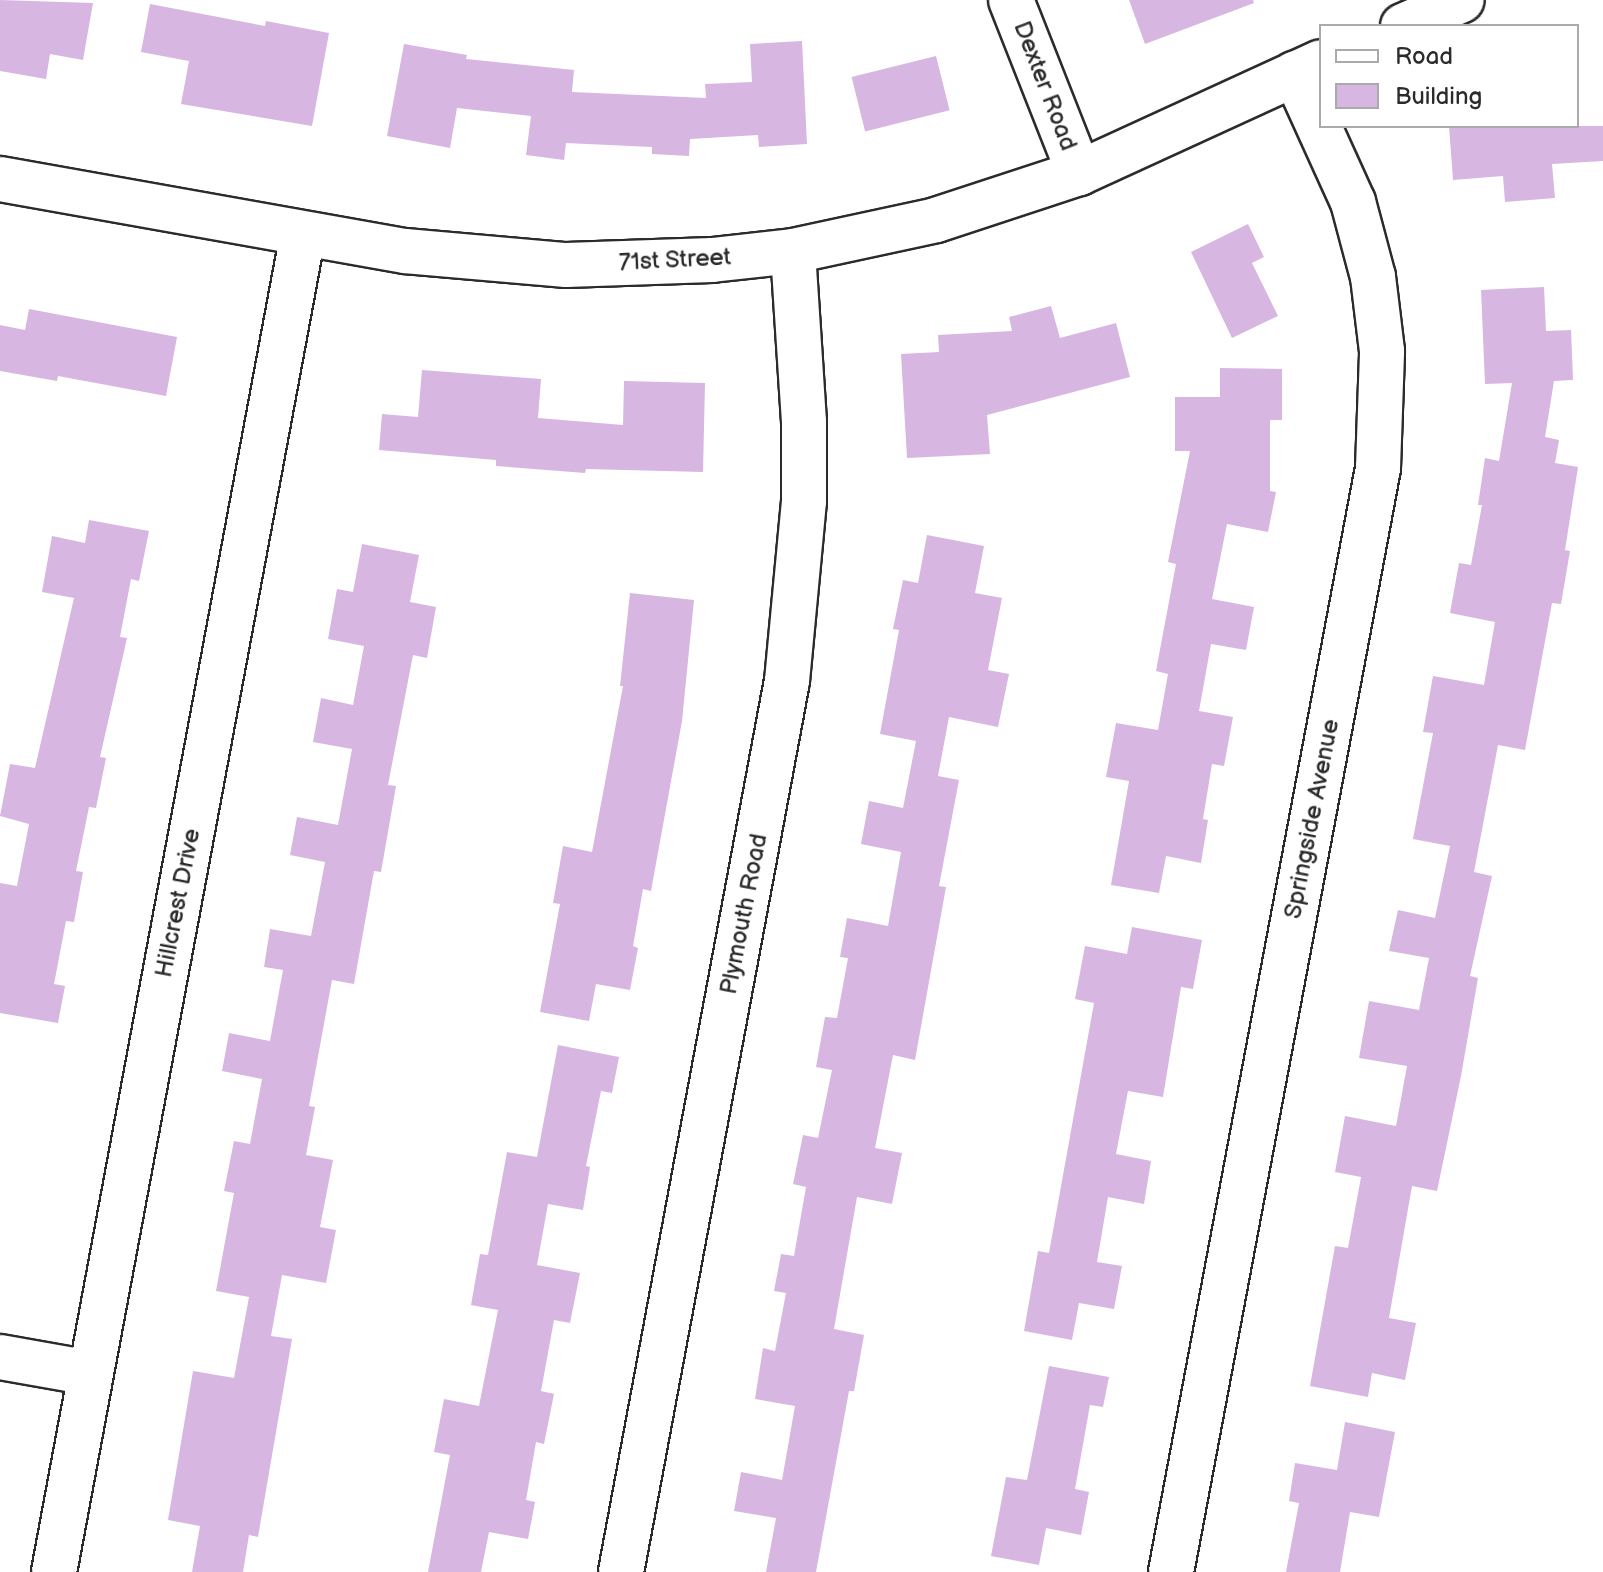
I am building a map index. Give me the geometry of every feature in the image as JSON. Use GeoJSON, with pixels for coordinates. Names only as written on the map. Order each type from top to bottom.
{"type":"FeatureCollection","features":[{"type":"Feature","properties":{"kind":"street","name":"Dexter Road"},"geometry":{"type":"LineString","coordinates":[[1011,0],[1079,173]]}},
{"type":"Feature","properties":{"kind":"street"},"geometry":{"type":"LineString","coordinates":[[1408,24],[1462,0]]}},
{"type":"Feature","properties":{"kind":"street","name":"71st Street"},"geometry":{"type":"LineString","coordinates":[[0,179],[405,251],[566,265],[654,264],[793,251],[936,220],[1079,173],[1308,68]]}},
{"type":"Feature","properties":{"kind":"street","name":"Springside Avenue"},"geometry":{"type":"LineString","coordinates":[[1308,68],[1319,101]]}},
{"type":"Feature","properties":{"kind":"street","name":"Springside Avenue"},"geometry":{"type":"LineString","coordinates":[[1171,1572],[1378,468],[1382,351],[1373,277],[1353,202],[1328,128]]}},
{"type":"Feature","properties":{"kind":"street","name":"Hillcrest Drive"},"geometry":{"type":"LineString","coordinates":[[54,1572],[303,234]]}},
{"type":"Feature","properties":{"kind":"street","name":"Plymouth Road"},"geometry":{"type":"LineString","coordinates":[[621,1572],[787,681],[804,501],[804,422],[793,251]]}},
{"type":"Feature","properties":{"kind":"street"},"geometry":{"type":"LineString","coordinates":[[0,1357],[91,1373]]}},
{"type":"Feature","properties":{"kind":"building"},"geometry":{"type":"Polygon","coordinates":[[[0,0],[93,3],[83,60],[50,54],[46,79],[0,71],[0,0]]]}},
{"type":"Feature","properties":{"kind":"building"},"geometry":{"type":"Polygon","coordinates":[[[1129,0],[1253,0],[1254,3],[1145,44],[1129,0]]]}},
{"type":"Feature","properties":{"kind":"building"},"geometry":{"type":"Polygon","coordinates":[[[150,4],[265,26],[266,21],[329,33],[312,126],[181,104],[189,61],[141,52],[150,4]]]}},
{"type":"Feature","properties":{"kind":"building"},"geometry":{"type":"Polygon","coordinates":[[[802,41],[807,144],[759,147],[758,135],[690,139],[689,156],[652,154],[652,147],[566,143],[564,160],[526,155],[531,116],[457,108],[450,148],[387,136],[404,44],[467,55],[466,59],[574,70],[572,92],[706,98],[705,84],[752,82],[750,44],[802,41]]]}},
{"type":"Feature","properties":{"kind":"building"},"geometry":{"type":"Polygon","coordinates":[[[936,56],[950,110],[865,131],[852,77],[936,56]]]}},
{"type":"Feature","properties":{"kind":"building"},"geometry":{"type":"Polygon","coordinates":[[[1603,126],[1603,161],[1552,164],[1555,198],[1505,202],[1503,176],[1453,180],[1449,128],[1603,126]]]}},
{"type":"Feature","properties":{"kind":"building"},"geometry":{"type":"Polygon","coordinates":[[[1248,224],[1264,257],[1252,263],[1278,316],[1232,338],[1191,252],[1248,224]]]}},
{"type":"Feature","properties":{"kind":"building"},"geometry":{"type":"Polygon","coordinates":[[[1544,287],[1546,331],[1571,330],[1573,380],[1554,381],[1545,437],[1559,440],[1555,463],[1578,467],[1565,550],[1570,551],[1561,604],[1552,603],[1525,750],[1498,745],[1474,872],[1492,876],[1470,976],[1478,978],[1461,1076],[1437,1191],[1412,1186],[1389,1318],[1416,1323],[1405,1380],[1372,1373],[1368,1397],[1310,1386],[1335,1246],[1348,1248],[1361,1177],[1335,1172],[1345,1116],[1396,1126],[1407,1066],[1359,1058],[1369,1001],[1419,1010],[1429,958],[1389,951],[1398,910],[1435,918],[1450,846],[1413,839],[1433,733],[1423,732],[1433,676],[1484,685],[1495,622],[1450,613],[1459,563],[1471,565],[1482,505],[1478,505],[1485,458],[1499,461],[1512,383],[1485,384],[1481,290],[1544,287]]]}},
{"type":"Feature","properties":{"kind":"building"},"geometry":{"type":"Polygon","coordinates":[[[1051,306],[1060,338],[1116,323],[1130,377],[987,415],[990,454],[907,458],[901,354],[939,352],[938,335],[1012,331],[1009,317],[1051,306]]]}},
{"type":"Feature","properties":{"kind":"building"},"geometry":{"type":"Polygon","coordinates":[[[29,309],[177,337],[166,396],[58,376],[57,381],[0,371],[0,325],[25,330],[29,309]]]}},
{"type":"Feature","properties":{"kind":"building"},"geometry":{"type":"Polygon","coordinates":[[[1220,368],[1282,369],[1282,420],[1270,420],[1270,491],[1276,492],[1268,532],[1227,524],[1212,599],[1254,607],[1246,650],[1211,644],[1199,711],[1233,717],[1224,766],[1212,764],[1203,819],[1208,820],[1201,863],[1166,856],[1159,893],[1111,885],[1129,781],[1106,777],[1116,723],[1158,730],[1168,674],[1156,671],[1176,564],[1168,562],[1190,451],[1175,451],[1175,397],[1220,397],[1220,368]]]}},
{"type":"Feature","properties":{"kind":"building"},"geometry":{"type":"Polygon","coordinates":[[[422,370],[541,379],[538,418],[623,425],[624,381],[705,383],[703,472],[586,469],[585,473],[496,466],[496,460],[379,450],[382,414],[418,417],[422,370]]]}},
{"type":"Feature","properties":{"kind":"building"},"geometry":{"type":"Polygon","coordinates":[[[89,520],[149,531],[139,581],[131,579],[120,637],[127,638],[100,757],[106,758],[96,808],[89,807],[76,871],[83,872],[74,922],[66,921],[54,984],[65,986],[58,1023],[0,1013],[0,883],[17,886],[29,824],[0,816],[10,764],[35,768],[74,598],[42,592],[52,536],[85,543],[89,520]]]}},
{"type":"Feature","properties":{"kind":"building"},"geometry":{"type":"Polygon","coordinates":[[[927,535],[984,546],[975,593],[1002,598],[988,670],[1009,674],[998,727],[949,717],[938,776],[959,780],[939,886],[946,887],[915,1060],[893,1055],[875,1148],[902,1153],[892,1204],[857,1197],[834,1329],[864,1335],[854,1391],[849,1391],[816,1572],[766,1572],[776,1518],[734,1511],[741,1472],[782,1480],[795,1406],[755,1399],[763,1348],[775,1351],[786,1293],[774,1291],[781,1254],[794,1256],[806,1187],[793,1184],[803,1135],[818,1138],[832,1070],[816,1067],[825,1017],[837,1018],[848,958],[840,957],[847,918],[888,926],[901,852],[861,844],[869,801],[903,808],[916,741],[880,734],[899,630],[893,629],[903,580],[918,583],[927,535]]]}},
{"type":"Feature","properties":{"kind":"building"},"geometry":{"type":"Polygon","coordinates":[[[362,544],[419,555],[410,602],[436,607],[427,658],[413,655],[388,785],[396,786],[381,872],[374,871],[354,984],[332,980],[309,1106],[315,1107],[306,1155],[333,1160],[320,1227],[336,1230],[326,1283],[282,1275],[271,1336],[292,1339],[258,1537],[249,1535],[243,1572],[192,1572],[200,1526],[168,1520],[193,1371],[234,1378],[249,1297],[216,1291],[234,1193],[224,1191],[234,1141],[250,1144],[262,1079],[222,1071],[229,1033],[270,1041],[283,970],[264,967],[270,929],[311,936],[325,862],[290,855],[297,817],[338,825],[352,749],[313,742],[321,698],[353,705],[364,646],[328,639],[337,589],[353,592],[362,544]]]}},
{"type":"Feature","properties":{"kind":"building"},"geometry":{"type":"Polygon","coordinates":[[[630,593],[694,600],[682,721],[651,891],[643,889],[633,946],[638,948],[630,990],[596,984],[589,1021],[540,1012],[560,904],[553,903],[563,846],[592,852],[623,686],[620,686],[630,593]]]}},
{"type":"Feature","properties":{"kind":"building"},"geometry":{"type":"Polygon","coordinates":[[[1132,927],[1202,940],[1193,989],[1181,987],[1163,1097],[1128,1091],[1116,1154],[1151,1161],[1144,1204],[1108,1197],[1097,1262],[1122,1266],[1114,1309],[1079,1303],[1072,1340],[1024,1331],[1038,1251],[1049,1253],[1094,1003],[1075,999],[1085,946],[1127,954],[1132,927]]]}},
{"type":"Feature","properties":{"kind":"building"},"geometry":{"type":"Polygon","coordinates":[[[558,1045],[619,1057],[612,1093],[601,1091],[586,1166],[590,1167],[583,1210],[548,1204],[537,1265],[580,1273],[570,1323],[554,1320],[541,1391],[554,1394],[544,1444],[536,1442],[526,1500],[535,1502],[528,1539],[489,1532],[481,1572],[428,1572],[450,1455],[434,1452],[444,1399],[479,1406],[498,1310],[471,1305],[480,1254],[488,1255],[507,1152],[537,1157],[558,1045]]]}},
{"type":"Feature","properties":{"kind":"building"},"geometry":{"type":"Polygon","coordinates":[[[1049,1366],[1109,1377],[1103,1407],[1090,1405],[1075,1489],[1089,1492],[1081,1535],[1046,1528],[1039,1565],[991,1556],[1006,1477],[1027,1480],[1049,1366]]]}},
{"type":"Feature","properties":{"kind":"building"},"geometry":{"type":"Polygon","coordinates":[[[1345,1422],[1395,1432],[1379,1517],[1350,1512],[1340,1572],[1286,1572],[1299,1503],[1289,1501],[1295,1463],[1337,1470],[1345,1422]]]}}]}
